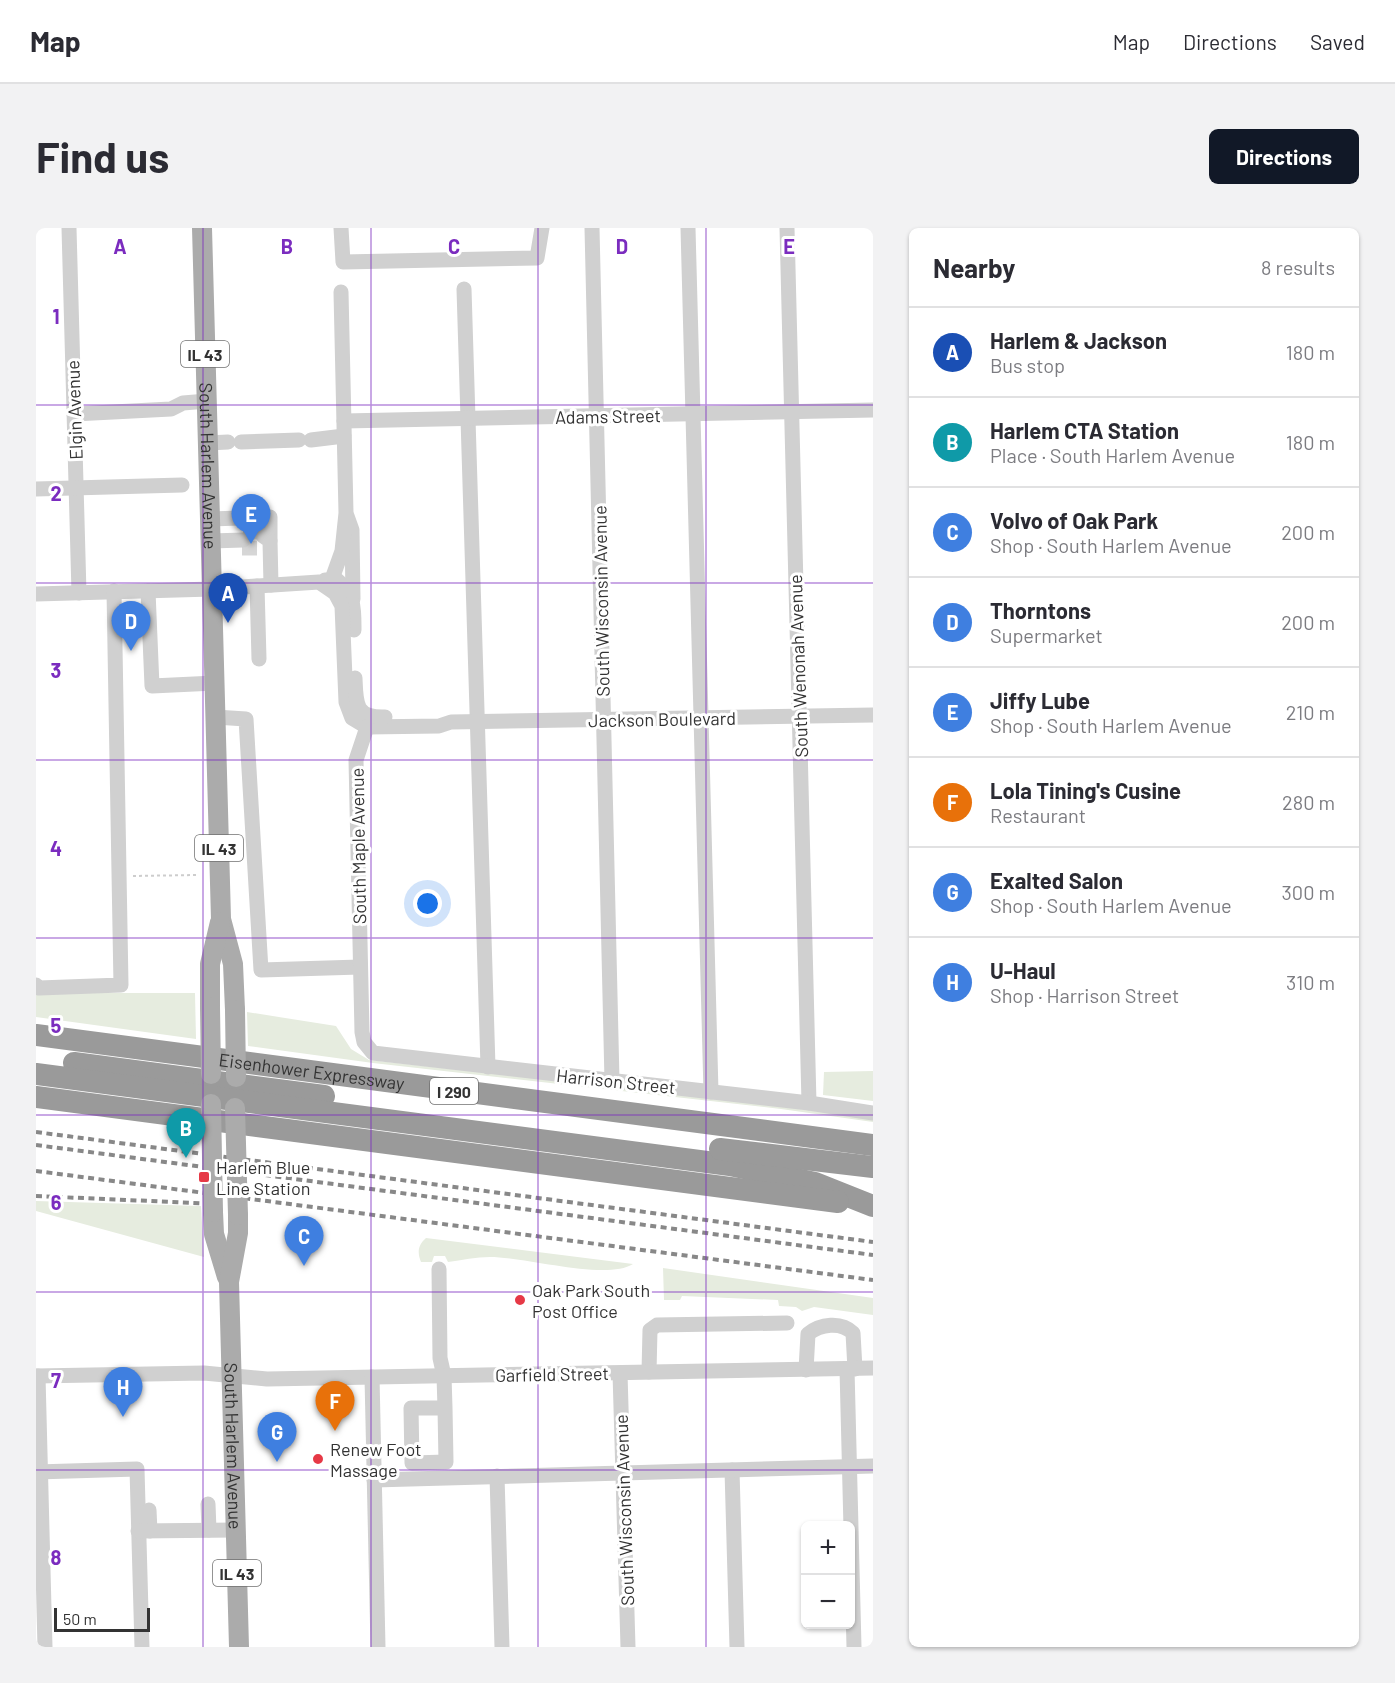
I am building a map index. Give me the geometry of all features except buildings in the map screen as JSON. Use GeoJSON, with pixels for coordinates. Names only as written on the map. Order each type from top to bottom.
{"type":"FeatureCollection","features":[{"type":"Feature","properties":{"kind":"highway","name":"Eisenhower Expressway"},"geometry":{"type":"LineString","coordinates":[[36,1035],[873,1145]]}},
{"type":"Feature","properties":{"kind":"highway"},"geometry":{"type":"LineString","coordinates":[[36,1059],[211,1089]]}},
{"type":"Feature","properties":{"kind":"highway"},"geometry":{"type":"LineString","coordinates":[[36,1074],[211,1089],[873,1167]]}},
{"type":"Feature","properties":{"kind":"highway"},"geometry":{"type":"LineString","coordinates":[[236,1092],[730,1165],[815,1183],[873,1206]]}},
{"type":"Feature","properties":{"kind":"highway"},"geometry":{"type":"LineString","coordinates":[[36,1097],[873,1206]]}},
{"type":"Feature","properties":{"kind":"main road","name":"South Harlem Avenue"},"geometry":{"type":"LineString","coordinates":[[202,228],[210,519],[233,541],[212,589],[221,919],[233,964],[235,1010],[238,1233],[229,1282],[239,1647]]}},
{"type":"Feature","properties":{"kind":"main road","name":"South Harlem Avenue"},"geometry":{"type":"LineString","coordinates":[[221,919],[210,964],[213,1212],[214,1234],[229,1282]]}},
{"type":"Feature","properties":{"kind":"street","name":"Elgin Avenue"},"geometry":{"type":"LineString","coordinates":[[69,228],[79,592]]}},
{"type":"Feature","properties":{"kind":"street"},"geometry":{"type":"LineString","coordinates":[[341,228],[343,262],[537,258],[542,228]]}},
{"type":"Feature","properties":{"kind":"street","name":"South Wisconsin Avenue"},"geometry":{"type":"LineString","coordinates":[[592,228],[612,1081]]}},
{"type":"Feature","properties":{"kind":"street"},"geometry":{"type":"LineString","coordinates":[[688,228],[711,1092]]}},
{"type":"Feature","properties":{"kind":"street","name":"South Wenonah Avenue"},"geometry":{"type":"LineString","coordinates":[[787,228],[810,1103]]}},
{"type":"Feature","properties":{"kind":"street"},"geometry":{"type":"LineString","coordinates":[[464,289],[488,1067]]}},
{"type":"Feature","properties":{"kind":"street"},"geometry":{"type":"LineString","coordinates":[[329,585],[342,551],[342,530],[346,513],[341,292]]}},
{"type":"Feature","properties":{"kind":"street"},"geometry":{"type":"LineString","coordinates":[[74,414],[171,409],[183,403],[207,401]]}},
{"type":"Feature","properties":{"kind":"street","name":"Adams Street"},"geometry":{"type":"LineString","coordinates":[[208,443],[305,440],[344,428],[468,419],[873,410]]}},
{"type":"Feature","properties":{"kind":"street"},"geometry":{"type":"LineString","coordinates":[[36,489],[182,485]]}},
{"type":"Feature","properties":{"kind":"street"},"geometry":{"type":"LineString","coordinates":[[329,585],[342,606],[344,615],[348,711],[358,724],[369,722],[356,696],[352,530],[346,513]]}},
{"type":"Feature","properties":{"kind":"street"},"geometry":{"type":"LineString","coordinates":[[210,519],[270,517],[263,540],[264,586],[259,659]]}},
{"type":"Feature","properties":{"kind":"street"},"geometry":{"type":"LineString","coordinates":[[36,594],[344,585],[353,600]]}},
{"type":"Feature","properties":{"kind":"street"},"geometry":{"type":"LineString","coordinates":[[36,985],[39,988],[121,985],[114,591]]}},
{"type":"Feature","properties":{"kind":"street"},"geometry":{"type":"LineString","coordinates":[[148,591],[152,686],[215,683]]}},
{"type":"Feature","properties":{"kind":"street","name":"Jackson Boulevard"},"geometry":{"type":"LineString","coordinates":[[369,722],[439,726],[451,722],[873,715]]}},
{"type":"Feature","properties":{"kind":"street"},"geometry":{"type":"LineString","coordinates":[[215,717],[246,719],[261,970],[360,967]]}},
{"type":"Feature","properties":{"kind":"street","name":"South Maple Avenue"},"geometry":{"type":"LineString","coordinates":[[364,1042],[360,967],[356,760],[369,722]]}},
{"type":"Feature","properties":{"kind":"street","name":"Harrison Street"},"geometry":{"type":"LineString","coordinates":[[364,1042],[373,1053],[380,1055],[810,1103],[873,1113]]}},
{"type":"Feature","properties":{"kind":"street"},"geometry":{"type":"LineString","coordinates":[[439,1269],[440,1359],[444,1377],[445,1408]]}},
{"type":"Feature","properties":{"kind":"street"},"geometry":{"type":"LineString","coordinates":[[649,1372],[650,1330],[657,1325],[787,1323]]}},
{"type":"Feature","properties":{"kind":"street"},"geometry":{"type":"LineString","coordinates":[[806,1370],[808,1334],[823,1326],[841,1327],[853,1334],[850,1467],[854,1647]]}},
{"type":"Feature","properties":{"kind":"street","name":"Garfield Street"},"geometry":{"type":"LineString","coordinates":[[232,1377],[444,1377],[873,1368]]}},
{"type":"Feature","properties":{"kind":"street","name":"South Wisconsin Avenue"},"geometry":{"type":"LineString","coordinates":[[620,1373],[628,1647]]}},
{"type":"Feature","properties":{"kind":"street"},"geometry":{"type":"LineString","coordinates":[[45,1647],[39,1568],[37,1376],[204,1374],[232,1377]]}},
{"type":"Feature","properties":{"kind":"street"},"geometry":{"type":"LineString","coordinates":[[372,1377],[378,1647]]}},
{"type":"Feature","properties":{"kind":"street"},"geometry":{"type":"LineString","coordinates":[[374,1479],[873,1466]]}},
{"type":"Feature","properties":{"kind":"street"},"geometry":{"type":"LineString","coordinates":[[38,1472],[137,1469],[144,1531],[141,1647]]}},
{"type":"Feature","properties":{"kind":"street"},"geometry":{"type":"LineString","coordinates":[[732,1470],[737,1647]]}},
{"type":"Feature","properties":{"kind":"street"},"geometry":{"type":"LineString","coordinates":[[497,1476],[502,1647]]}},
{"type":"Feature","properties":{"kind":"street"},"geometry":{"type":"LineString","coordinates":[[208,1504],[208,1530]]}},
{"type":"Feature","properties":{"kind":"street"},"geometry":{"type":"LineString","coordinates":[[144,1531],[149,1510]]}},
{"type":"Feature","properties":{"kind":"street"},"geometry":{"type":"LineString","coordinates":[[144,1531],[236,1530]]}},
{"type":"Feature","properties":{"kind":"path"},"geometry":{"type":"LineString","coordinates":[[128,877],[196,875]]}},
{"type":"Feature","properties":{"kind":"shaded area"},"geometry":{"type":"Polygon","coordinates":[[[36,993],[195,993],[196,1039],[36,1017],[36,993]]]}},
{"type":"Feature","properties":{"kind":"shaded area"},"geometry":{"type":"Polygon","coordinates":[[[247,1012],[336,1026],[351,1049],[369,1060],[712,1097],[873,1119],[873,1122],[248,1046],[247,1012]]]}},
{"type":"Feature","properties":{"kind":"shaded area"},"geometry":{"type":"Polygon","coordinates":[[[873,1071],[873,1101],[823,1095],[824,1072],[873,1071]]]}},
{"type":"Feature","properties":{"kind":"shaded area"},"geometry":{"type":"Polygon","coordinates":[[[36,1201],[201,1206],[204,1257],[36,1211],[36,1201]]]}},
{"type":"Feature","properties":{"kind":"shaded area"},"geometry":{"type":"Polygon","coordinates":[[[426,1238],[633,1264],[621,1269],[604,1270],[490,1257],[448,1262],[445,1256],[434,1256],[432,1262],[421,1262],[419,1249],[426,1238]]]}},
{"type":"Feature","properties":{"kind":"shaded area"},"geometry":{"type":"Polygon","coordinates":[[[663,1268],[873,1298],[873,1315],[814,1307],[802,1311],[796,1307],[779,1306],[778,1300],[682,1296],[680,1300],[664,1300],[663,1268]]]}},
{"type":"Feature","properties":{"kind":"tunnel"},"geometry":{"type":"LineString","coordinates":[[243,532],[260,532]]}},
{"type":"Feature","properties":{"kind":"tunnel"},"geometry":{"type":"LineString","coordinates":[[242,548],[260,548]]}},
{"type":"Feature","properties":{"kind":"railway"},"geometry":{"type":"LineString","coordinates":[[36,1132],[873,1242]]}},
{"type":"Feature","properties":{"kind":"railway"},"geometry":{"type":"LineString","coordinates":[[36,1145],[873,1255]]}},
{"type":"Feature","properties":{"kind":"railway"},"geometry":{"type":"LineString","coordinates":[[36,1171],[873,1280]]}},
{"type":"Feature","properties":{"kind":"railway"},"geometry":{"type":"LineString","coordinates":[[36,1196],[219,1204]]}},
{"type":"Feature","properties":{"kind":"place","name":"Jiffy Lube"},"geometry":{"type":"Point","coordinates":[251,544]}},
{"type":"Feature","properties":{"kind":"place","name":"Harlem & Jackson"},"geometry":{"type":"Point","coordinates":[228,623]}},
{"type":"Feature","properties":{"kind":"place","name":"Thorntons"},"geometry":{"type":"Point","coordinates":[131,651]}},
{"type":"Feature","properties":{"kind":"place","name":"Harlem CTA Station"},"geometry":{"type":"Point","coordinates":[186,1158]}},
{"type":"Feature","properties":{"kind":"place","name":"Harlem Blue Line Station"},"geometry":{"type":"Point","coordinates":[204,1177]}},
{"type":"Feature","properties":{"kind":"place","name":"Volvo of Oak Park"},"geometry":{"type":"Point","coordinates":[304,1266]}},
{"type":"Feature","properties":{"kind":"place","name":"Oak Park South Post Office"},"geometry":{"type":"Point","coordinates":[520,1300]}},
{"type":"Feature","properties":{"kind":"place","name":"U-Haul"},"geometry":{"type":"Point","coordinates":[123,1417]}},
{"type":"Feature","properties":{"kind":"place","name":"Lola Tining's Cusine"},"geometry":{"type":"Point","coordinates":[335,1431]}},
{"type":"Feature","properties":{"kind":"place","name":"Renew Foot Massage"},"geometry":{"type":"Point","coordinates":[318,1459]}},
{"type":"Feature","properties":{"kind":"place","name":"Exalted Salon"},"geometry":{"type":"Point","coordinates":[277,1462]}}]}
